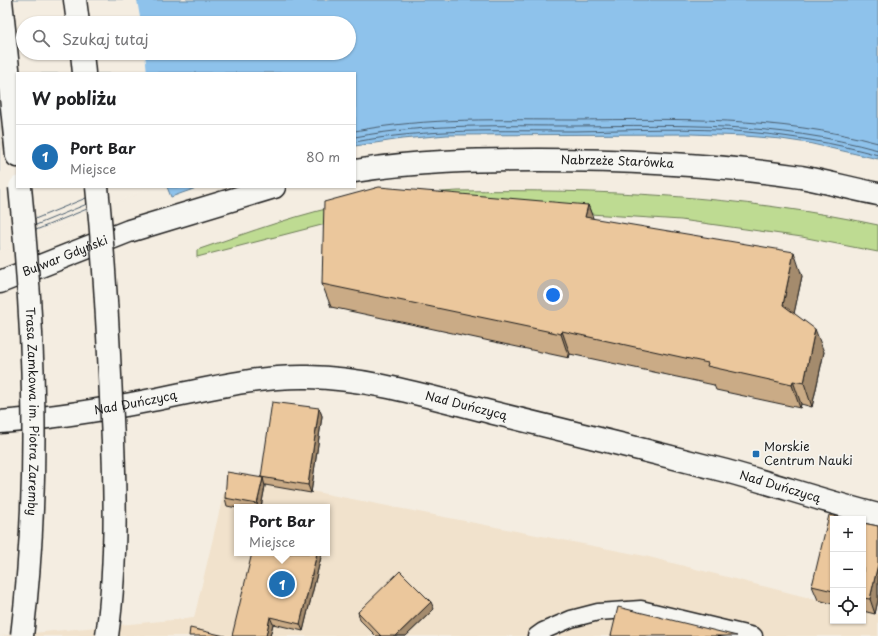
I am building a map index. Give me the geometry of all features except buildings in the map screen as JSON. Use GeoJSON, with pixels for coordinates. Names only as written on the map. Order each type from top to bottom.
{"type":"FeatureCollection","features":[{"type":"Feature","properties":{"kind":"street"},"geometry":{"type":"LineString","coordinates":[[1,0],[16,146]]}},
{"type":"Feature","properties":{"kind":"street"},"geometry":{"type":"LineString","coordinates":[[75,0],[78,16]]}},
{"type":"Feature","properties":{"kind":"street"},"geometry":{"type":"LineString","coordinates":[[78,0],[79,16]]}},
{"type":"Feature","properties":{"kind":"street","name":"Nabrzeże Starówka"},"geometry":{"type":"LineString","coordinates":[[356,170],[414,164],[481,160],[633,161],[720,167],[802,178],[878,194]]}},
{"type":"Feature","properties":{"kind":"street","name":"Trasa Zamkowa im. Piotra Zaremby"},"geometry":{"type":"LineString","coordinates":[[20,188],[31,300],[35,454],[22,636]]}},
{"type":"Feature","properties":{"kind":"street"},"geometry":{"type":"LineString","coordinates":[[96,188],[105,268],[115,468],[113,578],[107,636]]}},
{"type":"Feature","properties":{"kind":"street","name":"Bulwar Gdyński"},"geometry":{"type":"LineString","coordinates":[[0,282],[129,231],[271,188]]}},
{"type":"Feature","properties":{"kind":"street","name":"Nad Duńczycą"},"geometry":{"type":"LineString","coordinates":[[0,422],[47,418],[117,407],[253,380],[296,377],[332,378],[384,387],[542,425],[728,472],[878,515]]}},
{"type":"Feature","properties":{"kind":"lane"},"geometry":{"type":"LineString","coordinates":[[536,636],[543,631],[572,619],[598,612],[641,609],[754,636]]}},
{"type":"Feature","properties":{"kind":"shaded area"},"geometry":{"type":"Polygon","coordinates":[[[228,475],[645,556],[830,603],[830,624],[866,624],[866,612],[878,614],[878,636],[0,636],[194,618],[228,475]]]}},
{"type":"Feature","properties":{"kind":"green space"},"geometry":{"type":"Polygon","coordinates":[[[458,191],[564,191],[616,193],[669,196],[774,207],[878,225],[878,252],[802,237],[681,220],[575,213],[388,208],[197,257],[197,250],[317,211],[383,198],[458,191]]]}},
{"type":"Feature","properties":{"kind":"water"},"geometry":{"type":"Polygon","coordinates":[[[0,0],[878,0],[878,159],[808,143],[781,139],[691,134],[447,135],[402,139],[356,146],[356,72],[16,72],[0,250],[0,0]]]}},
{"type":"Feature","properties":{"kind":"water"},"geometry":{"type":"Polygon","coordinates":[[[167,188],[196,188],[171,197],[167,188]]]}},
{"type":"Feature","properties":{"kind":"pier"},"geometry":{"type":"Polygon","coordinates":[[[0,0],[137,0],[140,16],[16,16],[16,60],[146,60],[147,72],[16,72],[16,188],[151,188],[0,252],[0,0]]]}},
{"type":"Feature","properties":{"kind":"place","name":"Morskie Centrum Nauki"},"geometry":{"type":"Point","coordinates":[756,454]}},
{"type":"Feature","properties":{"kind":"place","name":"Port Bar"},"geometry":{"type":"Point","coordinates":[282,584]}}]}
